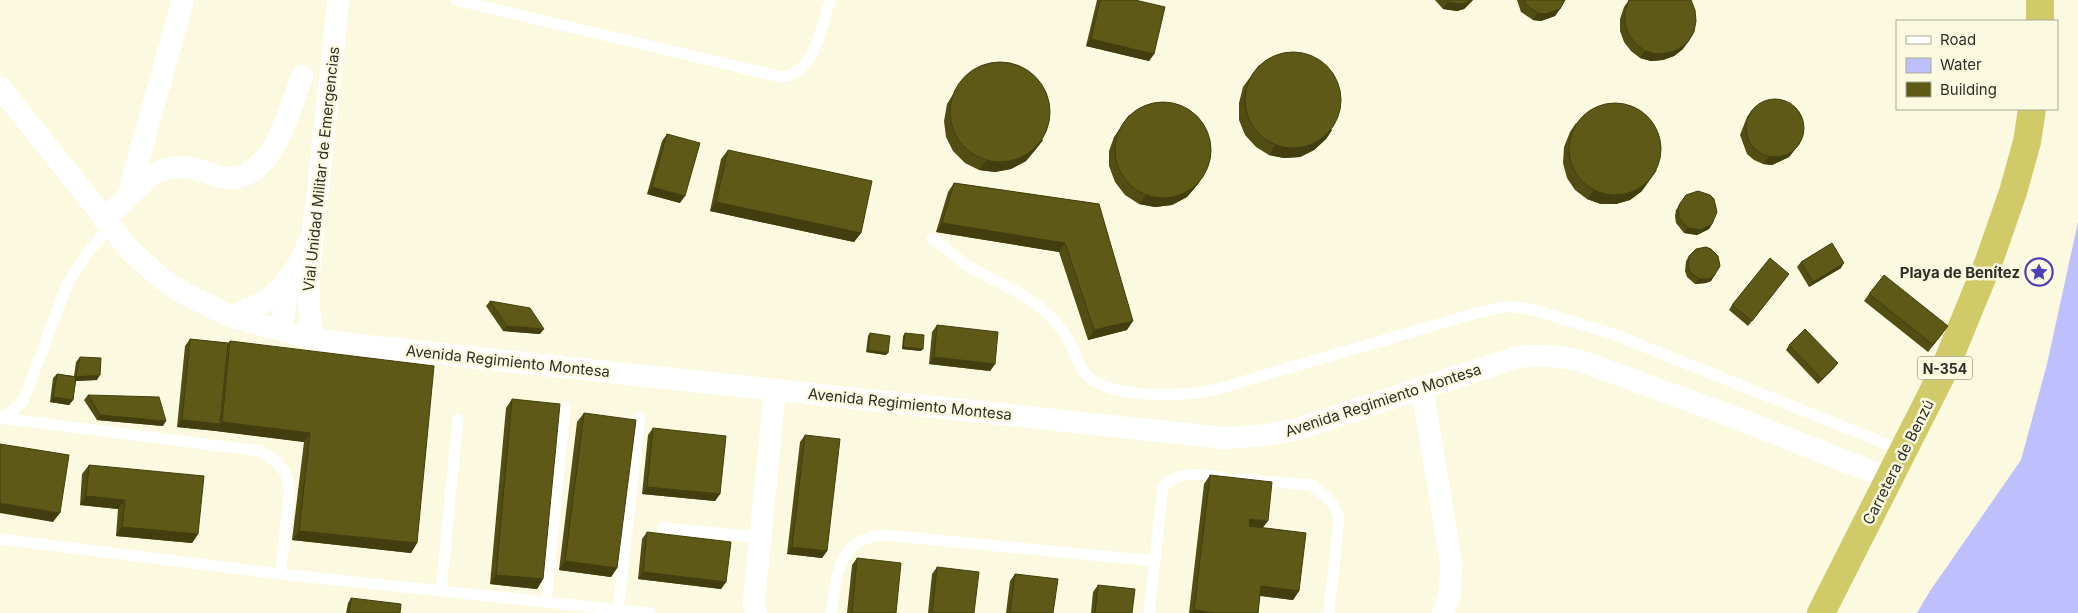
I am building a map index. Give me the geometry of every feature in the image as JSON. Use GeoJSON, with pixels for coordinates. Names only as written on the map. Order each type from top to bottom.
{"type":"FeatureCollection","features":[{"type":"Feature","properties":{"kind":"highway"},"geometry":{"type":"LineString","coordinates":[[2040,0],[2040,20]]}},
{"type":"Feature","properties":{"kind":"highway","name":"Carretera de Benzú"},"geometry":{"type":"LineString","coordinates":[[1821,613],[1890,480],[1945,368],[1989,260],[2013,192],[2027,142],[2032,110]]}},
{"type":"Feature","properties":{"kind":"street"},"geometry":{"type":"LineString","coordinates":[[128,196],[183,0]]}},
{"type":"Feature","properties":{"kind":"street","name":"Vial Unidad Militar de Emergencias"},"geometry":{"type":"LineString","coordinates":[[314,339],[308,304],[314,223],[338,0]]}},
{"type":"Feature","properties":{"kind":"street"},"geometry":{"type":"LineString","coordinates":[[107,223],[128,196],[152,174],[168,168],[196,168],[214,175],[230,177],[247,174],[255,169],[268,155],[282,131],[302,76]]}},
{"type":"Feature","properties":{"kind":"street","name":"Avenida Regimiento Montesa"},"geometry":{"type":"LineString","coordinates":[[0,87],[107,223],[135,256],[163,280],[185,294],[232,317],[314,339],[1224,438],[1266,435],[1298,429],[1514,358],[1544,355],[1569,358],[1731,416],[1890,480]]}},
{"type":"Feature","properties":{"kind":"street"},"geometry":{"type":"LineString","coordinates":[[232,317],[267,300],[288,279],[304,256],[314,223]]}},
{"type":"Feature","properties":{"kind":"street"},"geometry":{"type":"LineString","coordinates":[[282,330],[288,279]]}},
{"type":"Feature","properties":{"kind":"street"},"geometry":{"type":"LineString","coordinates":[[1422,387],[1452,563],[1450,593],[1443,613]]}},
{"type":"Feature","properties":{"kind":"street"},"geometry":{"type":"LineString","coordinates":[[756,613],[754,602],[775,390]]}},
{"type":"Feature","properties":{"kind":"lane"},"geometry":{"type":"LineString","coordinates":[[456,0],[781,77],[796,73],[807,64],[830,0]]}},
{"type":"Feature","properties":{"kind":"lane"},"geometry":{"type":"LineString","coordinates":[[0,418],[16,408],[24,399],[67,285],[107,223]]}},
{"type":"Feature","properties":{"kind":"lane"},"geometry":{"type":"LineString","coordinates":[[932,239],[943,244],[963,262],[1035,303],[1058,324],[1066,336],[1082,370],[1090,378],[1107,388],[1116,390],[1170,395],[1214,390],[1473,314],[1508,306],[1534,310],[1613,334],[1904,451]]}},
{"type":"Feature","properties":{"kind":"lane"},"geometry":{"type":"LineString","coordinates":[[546,602],[565,407]]}},
{"type":"Feature","properties":{"kind":"lane"},"geometry":{"type":"LineString","coordinates":[[618,610],[640,417]]}},
{"type":"Feature","properties":{"kind":"lane"},"geometry":{"type":"LineString","coordinates":[[0,418],[260,451],[267,454],[280,464],[285,473],[290,493],[280,574]]}},
{"type":"Feature","properties":{"kind":"lane"},"geometry":{"type":"LineString","coordinates":[[440,591],[458,419]]}},
{"type":"Feature","properties":{"kind":"lane"},"geometry":{"type":"LineString","coordinates":[[1149,613],[1163,487],[1175,477],[1191,474],[1311,485],[1326,496],[1339,518],[1329,613]]}},
{"type":"Feature","properties":{"kind":"lane"},"geometry":{"type":"LineString","coordinates":[[662,528],[760,537]]}},
{"type":"Feature","properties":{"kind":"lane"},"geometry":{"type":"LineString","coordinates":[[830,613],[842,559],[854,545],[873,536],[884,535],[1155,561]]}},
{"type":"Feature","properties":{"kind":"lane"},"geometry":{"type":"LineString","coordinates":[[0,539],[280,574],[650,613]]}},
{"type":"Feature","properties":{"kind":"water"},"geometry":{"type":"Polygon","coordinates":[[[2078,222],[2078,613],[1917,613],[1930,591],[2021,460],[2047,364],[2078,222]]]}},
{"type":"Feature","properties":{"kind":"building"},"geometry":{"type":"Polygon","coordinates":[[[1100,0],[1135,0],[1165,7],[1154,54],[1091,39],[1100,0]]]}},
{"type":"Feature","properties":{"kind":"building"},"geometry":{"type":"Polygon","coordinates":[[[1447,0],[1471,0],[1462,4],[1448,2],[1447,0]]]}},
{"type":"Feature","properties":{"kind":"building"},"geometry":{"type":"Polygon","coordinates":[[[1524,0],[1565,0],[1560,9],[1546,14],[1538,13],[1526,5],[1524,0]]]}},
{"type":"Feature","properties":{"kind":"building"},"geometry":{"type":"Polygon","coordinates":[[[1629,0],[1691,0],[1695,10],[1694,32],[1688,42],[1679,49],[1668,53],[1656,54],[1645,51],[1629,35],[1625,24],[1625,12],[1629,0]]]}},
{"type":"Feature","properties":{"kind":"building"},"geometry":{"type":"Polygon","coordinates":[[[1284,52],[1302,52],[1320,60],[1333,73],[1341,91],[1338,119],[1320,140],[1302,148],[1284,148],[1266,140],[1253,127],[1245,109],[1245,91],[1253,73],[1266,60],[1284,52]]]}},
{"type":"Feature","properties":{"kind":"building"},"geometry":{"type":"Polygon","coordinates":[[[1000,62],[1010,63],[1028,70],[1042,84],[1049,102],[1049,122],[1042,140],[1028,154],[1010,161],[1000,162],[990,161],[972,154],[958,140],[951,122],[950,112],[951,102],[958,84],[972,70],[990,63],[1000,62]]]}},
{"type":"Feature","properties":{"kind":"building"},"geometry":{"type":"Polygon","coordinates":[[[1775,99],[1786,101],[1799,112],[1804,128],[1802,139],[1791,152],[1775,157],[1764,155],[1751,144],[1746,128],[1748,117],[1759,104],[1775,99]]]}},
{"type":"Feature","properties":{"kind":"building"},"geometry":{"type":"Polygon","coordinates":[[[1163,102],[1181,106],[1197,116],[1207,132],[1211,150],[1207,168],[1197,184],[1181,194],[1163,198],[1145,194],[1129,184],[1119,168],[1115,150],[1119,132],[1129,116],[1145,106],[1163,102]]]}},
{"type":"Feature","properties":{"kind":"building"},"geometry":{"type":"Polygon","coordinates":[[[1615,103],[1633,106],[1648,116],[1658,131],[1661,149],[1658,167],[1648,182],[1633,192],[1615,195],[1597,192],[1582,182],[1572,167],[1569,149],[1572,131],[1582,116],[1597,106],[1615,103]]]}},
{"type":"Feature","properties":{"kind":"building"},"geometry":{"type":"Polygon","coordinates":[[[667,134],[700,143],[685,196],[652,187],[667,134]]]}},
{"type":"Feature","properties":{"kind":"building"},"geometry":{"type":"Polygon","coordinates":[[[728,150],[872,181],[861,233],[716,202],[728,150]]]}},
{"type":"Feature","properties":{"kind":"building"},"geometry":{"type":"Polygon","coordinates":[[[954,183],[1099,204],[1133,321],[1094,330],[1065,243],[942,223],[954,183]]]}},
{"type":"Feature","properties":{"kind":"building"},"geometry":{"type":"Polygon","coordinates":[[[1698,191],[1710,195],[1714,199],[1717,212],[1712,224],[1701,230],[1688,228],[1679,218],[1678,211],[1679,205],[1686,195],[1698,191]]]}},
{"type":"Feature","properties":{"kind":"building"},"geometry":{"type":"Polygon","coordinates":[[[1832,243],[1844,263],[1813,282],[1801,262],[1832,243]]]}},
{"type":"Feature","properties":{"kind":"building"},"geometry":{"type":"Polygon","coordinates":[[[1706,247],[1718,256],[1720,266],[1710,279],[1699,279],[1690,272],[1688,266],[1689,256],[1696,249],[1706,247]]]}},
{"type":"Feature","properties":{"kind":"building"},"geometry":{"type":"Polygon","coordinates":[[[1770,258],[1789,274],[1752,321],[1732,305],[1770,258]]]}},
{"type":"Feature","properties":{"kind":"building"},"geometry":{"type":"Polygon","coordinates":[[[1884,275],[1948,326],[1933,345],[1869,294],[1884,275]]]}},
{"type":"Feature","properties":{"kind":"building"},"geometry":{"type":"Polygon","coordinates":[[[490,301],[530,308],[544,329],[507,326],[490,301]]]}},
{"type":"Feature","properties":{"kind":"building"},"geometry":{"type":"Polygon","coordinates":[[[937,325],[998,332],[995,364],[934,357],[937,325]]]}},
{"type":"Feature","properties":{"kind":"building"},"geometry":{"type":"Polygon","coordinates":[[[1805,329],[1838,363],[1822,379],[1789,345],[1805,329]]]}},
{"type":"Feature","properties":{"kind":"building"},"geometry":{"type":"Polygon","coordinates":[[[870,333],[890,336],[888,353],[868,350],[870,333]]]}},
{"type":"Feature","properties":{"kind":"building"},"geometry":{"type":"Polygon","coordinates":[[[905,333],[924,335],[923,349],[903,347],[905,333]]]}},
{"type":"Feature","properties":{"kind":"building"},"geometry":{"type":"Polygon","coordinates":[[[190,339],[228,343],[220,424],[182,420],[190,339]]]}},
{"type":"Feature","properties":{"kind":"building"},"geometry":{"type":"Polygon","coordinates":[[[230,341],[434,366],[417,543],[299,531],[310,433],[222,422],[230,341]]]}},
{"type":"Feature","properties":{"kind":"building"},"geometry":{"type":"Polygon","coordinates":[[[80,357],[101,358],[100,375],[76,377],[80,357]]]}},
{"type":"Feature","properties":{"kind":"building"},"geometry":{"type":"Polygon","coordinates":[[[57,374],[76,377],[73,400],[53,397],[57,374]]]}},
{"type":"Feature","properties":{"kind":"building"},"geometry":{"type":"Polygon","coordinates":[[[88,395],[159,397],[166,421],[100,415],[88,395]]]}},
{"type":"Feature","properties":{"kind":"building"},"geometry":{"type":"Polygon","coordinates":[[[512,399],[560,404],[543,579],[496,575],[512,399]]]}},
{"type":"Feature","properties":{"kind":"building"},"geometry":{"type":"Polygon","coordinates":[[[584,413],[636,420],[617,568],[565,561],[584,413]]]}},
{"type":"Feature","properties":{"kind":"building"},"geometry":{"type":"Polygon","coordinates":[[[653,428],[726,436],[720,494],[647,487],[653,428]]]}},
{"type":"Feature","properties":{"kind":"building"},"geometry":{"type":"Polygon","coordinates":[[[805,435],[840,439],[827,551],[792,547],[805,435]]]}},
{"type":"Feature","properties":{"kind":"building"},"geometry":{"type":"Polygon","coordinates":[[[0,444],[69,455],[60,513],[0,503],[0,444]]]}},
{"type":"Feature","properties":{"kind":"building"},"geometry":{"type":"Polygon","coordinates":[[[89,465],[204,476],[198,534],[122,527],[125,500],[86,496],[89,465]]]}},
{"type":"Feature","properties":{"kind":"building"},"geometry":{"type":"Polygon","coordinates":[[[1210,475],[1272,482],[1268,521],[1250,519],[1249,526],[1306,533],[1299,591],[1261,586],[1258,613],[1215,613],[1194,610],[1210,475]]]}},
{"type":"Feature","properties":{"kind":"building"},"geometry":{"type":"Polygon","coordinates":[[[647,532],[731,542],[726,582],[643,572],[647,532]]]}},
{"type":"Feature","properties":{"kind":"building"},"geometry":{"type":"Polygon","coordinates":[[[857,558],[901,563],[896,613],[852,613],[857,558]]]}},
{"type":"Feature","properties":{"kind":"building"},"geometry":{"type":"Polygon","coordinates":[[[937,567],[979,572],[974,613],[932,613],[937,567]]]}},
{"type":"Feature","properties":{"kind":"building"},"geometry":{"type":"Polygon","coordinates":[[[1015,574],[1058,579],[1053,613],[1010,613],[1015,574]]]}},
{"type":"Feature","properties":{"kind":"building"},"geometry":{"type":"Polygon","coordinates":[[[1098,585],[1135,589],[1132,613],[1095,613],[1098,585]]]}},
{"type":"Feature","properties":{"kind":"building"},"geometry":{"type":"Polygon","coordinates":[[[351,598],[401,604],[400,613],[349,613],[351,598]]]}},
{"type":"Feature","properties":{"kind":"place","name":"Playa de Benítez"},"geometry":{"type":"Point","coordinates":[2039,272]}}]}
